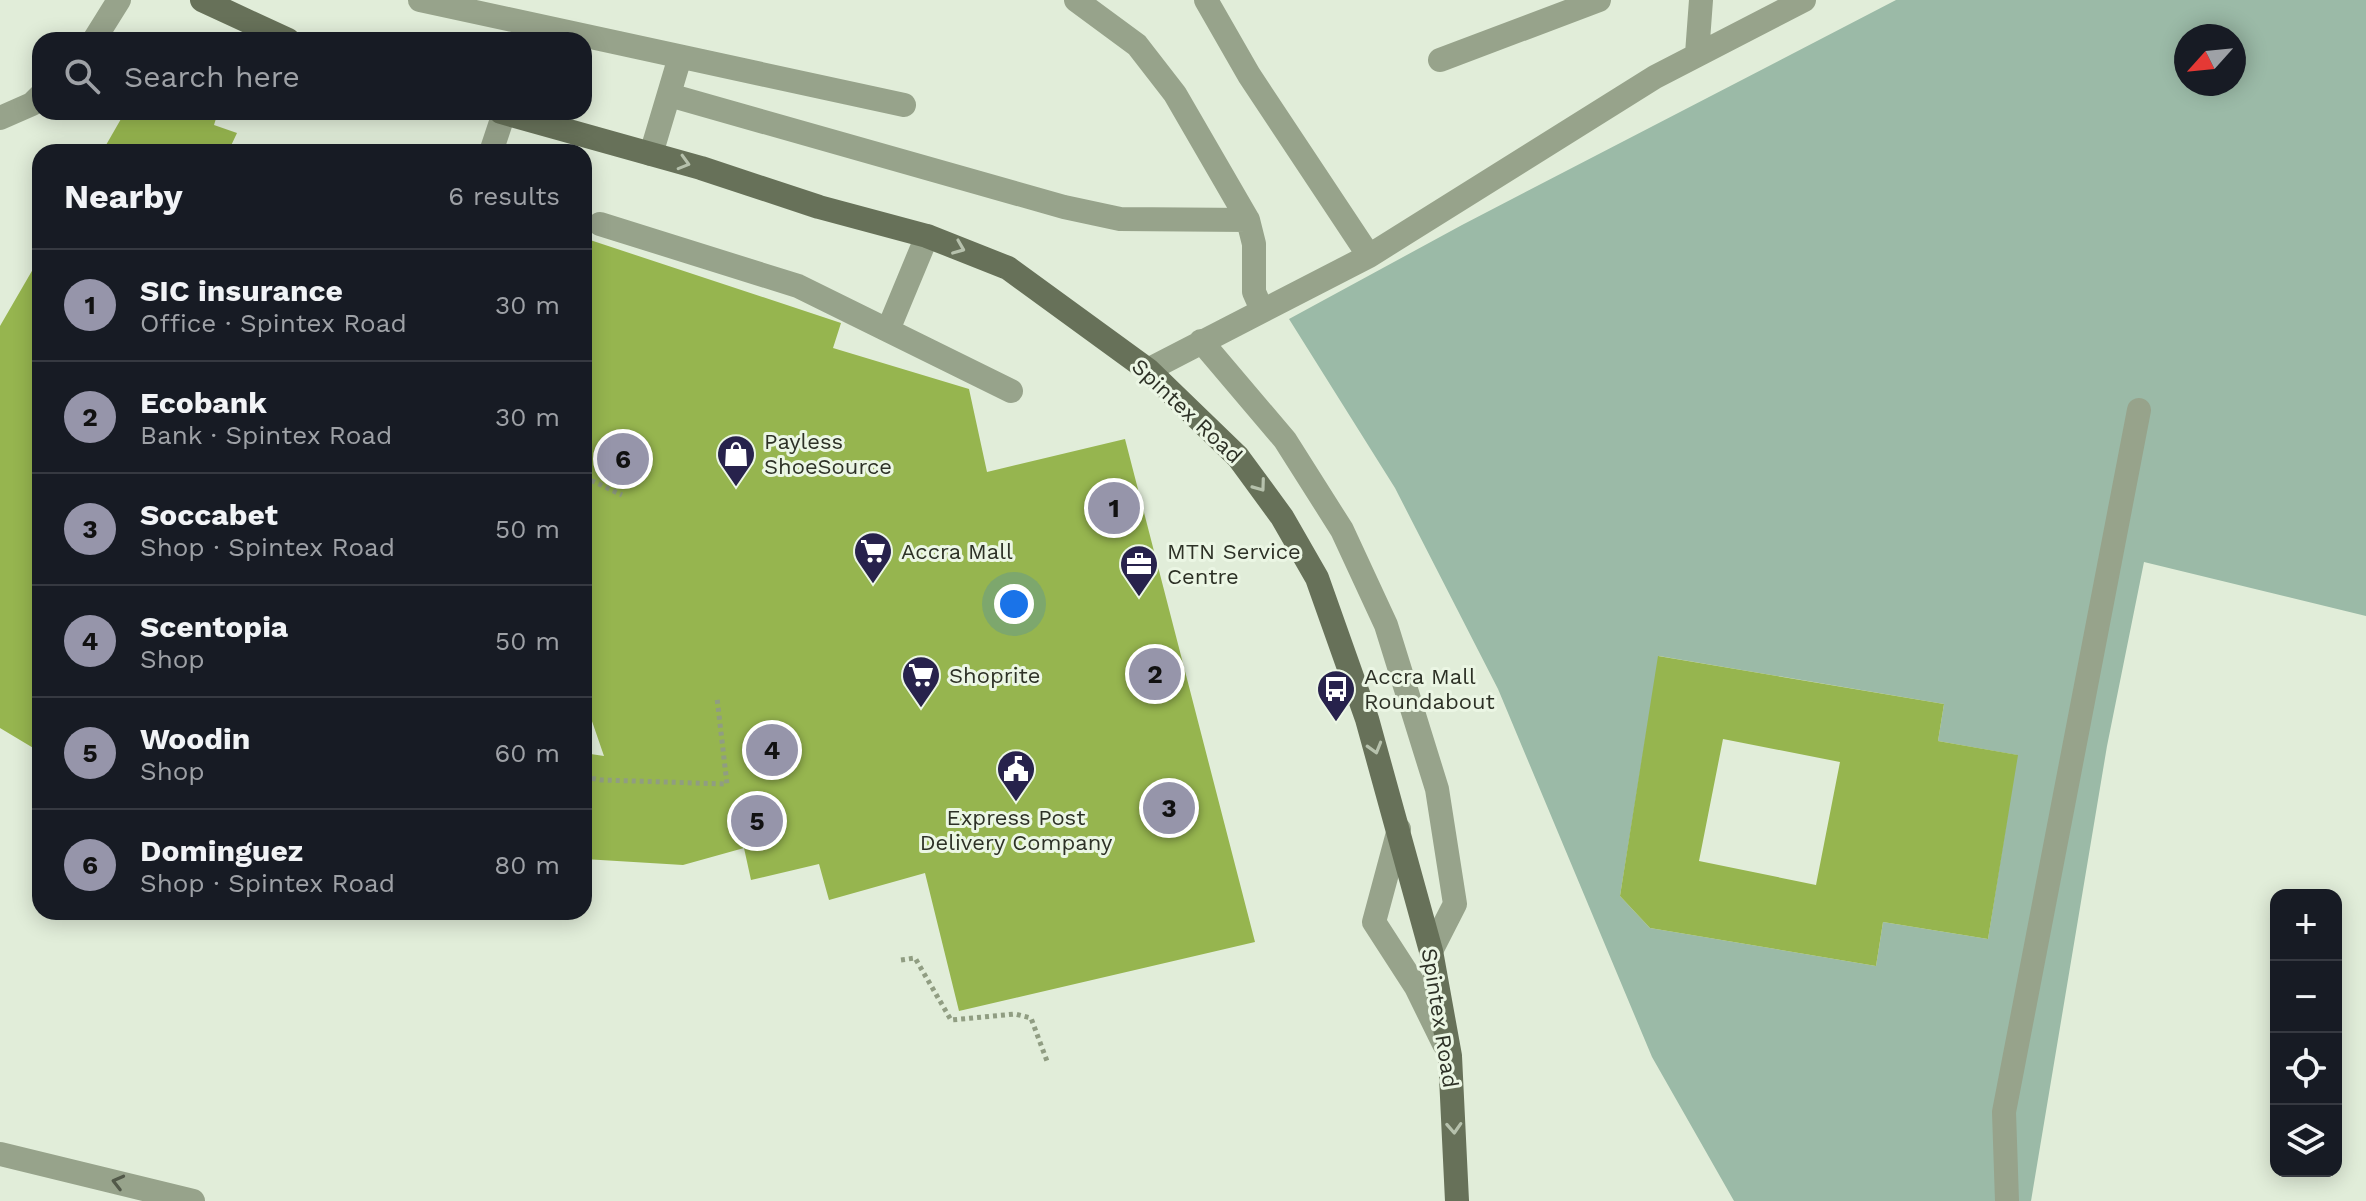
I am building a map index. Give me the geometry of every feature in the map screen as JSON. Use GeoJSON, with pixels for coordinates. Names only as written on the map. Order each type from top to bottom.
{"type":"FeatureCollection","features":[{"type":"Feature","properties":{"kind":"main road"},"geometry":{"type":"LineString","coordinates":[[202,0],[271,32]]}},
{"type":"Feature","properties":{"kind":"main road","name":"Spintex Road"},"geometry":{"type":"LineString","coordinates":[[531,120],[819,207],[927,236],[1008,268],[1148,370],[1238,457],[1282,517],[1317,578],[1367,719],[1431,951],[1450,1056],[1457,1201]]}},
{"type":"Feature","properties":{"kind":"street"},"geometry":{"type":"LineString","coordinates":[[99,32],[119,0]]}},
{"type":"Feature","properties":{"kind":"street"},"geometry":{"type":"LineString","coordinates":[[420,0],[566,32]]}},
{"type":"Feature","properties":{"kind":"street"},"geometry":{"type":"LineString","coordinates":[[1076,0],[1137,45],[1166,82],[1248,220],[1254,244],[1254,292],[1262,310]]}},
{"type":"Feature","properties":{"kind":"street"},"geometry":{"type":"LineString","coordinates":[[1206,0],[1249,75],[1369,256]]}},
{"type":"Feature","properties":{"kind":"street"},"geometry":{"type":"LineString","coordinates":[[1440,60],[1599,0]]}},
{"type":"Feature","properties":{"kind":"street"},"geometry":{"type":"LineString","coordinates":[[1697,54],[1701,0]]}},
{"type":"Feature","properties":{"kind":"street"},"geometry":{"type":"LineString","coordinates":[[1148,370],[1369,256],[1697,54],[1804,0]]}},
{"type":"Feature","properties":{"kind":"street"},"geometry":{"type":"LineString","coordinates":[[592,38],[904,105]]}},
{"type":"Feature","properties":{"kind":"street"},"geometry":{"type":"LineString","coordinates":[[651,154],[680,57]]}},
{"type":"Feature","properties":{"kind":"street"},"geometry":{"type":"LineString","coordinates":[[669,95],[1064,207],[1120,219],[1248,220]]}},
{"type":"Feature","properties":{"kind":"street"},"geometry":{"type":"LineString","coordinates":[[0,118],[32,104]]}},
{"type":"Feature","properties":{"kind":"street"},"geometry":{"type":"LineString","coordinates":[[493,144],[501,120]]}},
{"type":"Feature","properties":{"kind":"street"},"geometry":{"type":"LineString","coordinates":[[600,224],[798,286],[1011,391]]}},
{"type":"Feature","properties":{"kind":"street"},"geometry":{"type":"LineString","coordinates":[[888,330],[927,236]]}},
{"type":"Feature","properties":{"kind":"street"},"geometry":{"type":"LineString","coordinates":[[1201,341],[1285,440],[1342,530],[1386,625],[1437,789],[1455,904],[1431,951]]}},
{"type":"Feature","properties":{"kind":"street"},"geometry":{"type":"LineString","coordinates":[[2007,1201],[2004,1112],[2139,410]]}},
{"type":"Feature","properties":{"kind":"street"},"geometry":{"type":"LineString","coordinates":[[1399,829],[1374,922],[1416,987],[1450,1056]]}},
{"type":"Feature","properties":{"kind":"street"},"geometry":{"type":"LineString","coordinates":[[0,1154],[193,1201]]}},
{"type":"Feature","properties":{"kind":"path"},"geometry":{"type":"LineString","coordinates":[[592,481],[622,495]]}},
{"type":"Feature","properties":{"kind":"path"},"geometry":{"type":"LineString","coordinates":[[592,778],[727,784],[717,698]]}},
{"type":"Feature","properties":{"kind":"path"},"geometry":{"type":"LineString","coordinates":[[901,960],[915,958],[951,1020],[1015,1014],[1031,1018],[1047,1061]]}},
{"type":"Feature","properties":{"kind":"green space"},"geometry":{"type":"Polygon","coordinates":[[[1896,0],[2366,0],[2366,616],[2144,562],[2107,746],[2031,1201],[1734,1201],[1652,1057],[1498,689],[1395,488],[1289,319],[1462,225],[1896,0]],[[1659,656],[1620,896],[1650,928],[1876,966],[1883,922],[1988,939],[2017,755],[1938,741],[1944,704],[1659,656]]]}},
{"type":"Feature","properties":{"kind":"building"},"geometry":{"type":"Polygon","coordinates":[[[120,120],[216,120],[214,125],[237,133],[232,144],[107,144],[120,120]]]}},
{"type":"Feature","properties":{"kind":"building","name":"Accra Mall"},"geometry":{"type":"Polygon","coordinates":[[[592,241],[841,323],[833,348],[969,389],[987,472],[1125,439],[1255,942],[959,1011],[925,873],[829,900],[819,864],[751,880],[744,848],[683,865],[592,859],[592,754],[604,756],[592,721],[592,241]]]}},
{"type":"Feature","properties":{"kind":"building"},"geometry":{"type":"Polygon","coordinates":[[[32,271],[32,747],[0,728],[0,326],[32,271]]]}},
{"type":"Feature","properties":{"kind":"building"},"geometry":{"type":"Polygon","coordinates":[[[1658,656],[1944,704],[1938,741],[2018,755],[1988,939],[1883,922],[1876,966],[1650,928],[1620,896],[1658,656]],[[1723,739],[1699,861],[1816,885],[1840,762],[1723,739]]]}},
{"type":"Feature","properties":{"kind":"place","name":"Dominguez"},"geometry":{"type":"Point","coordinates":[623,459]}},
{"type":"Feature","properties":{"kind":"place","name":"Payless ShoeSource"},"geometry":{"type":"Point","coordinates":[736,488]}},
{"type":"Feature","properties":{"kind":"place","name":"SIC insurance"},"geometry":{"type":"Point","coordinates":[1114,508]}},
{"type":"Feature","properties":{"kind":"place","name":"Accra Mall"},"geometry":{"type":"Point","coordinates":[873,585]}},
{"type":"Feature","properties":{"kind":"place","name":"MTN Service Centre"},"geometry":{"type":"Point","coordinates":[1139,598]}},
{"type":"Feature","properties":{"kind":"place","name":"Ecobank"},"geometry":{"type":"Point","coordinates":[1155,674]}},
{"type":"Feature","properties":{"kind":"place","name":"Shoprite"},"geometry":{"type":"Point","coordinates":[921,709]}},
{"type":"Feature","properties":{"kind":"place","name":"Accra Mall Roundabout"},"geometry":{"type":"Point","coordinates":[1336,723]}},
{"type":"Feature","properties":{"kind":"place","name":"Scentopia"},"geometry":{"type":"Point","coordinates":[772,750]}},
{"type":"Feature","properties":{"kind":"place","name":"Express Post Delivery Company"},"geometry":{"type":"Point","coordinates":[1016,803]}},
{"type":"Feature","properties":{"kind":"place","name":"Soccabet"},"geometry":{"type":"Point","coordinates":[1169,808]}},
{"type":"Feature","properties":{"kind":"place","name":"Woodin"},"geometry":{"type":"Point","coordinates":[757,821]}}]}
